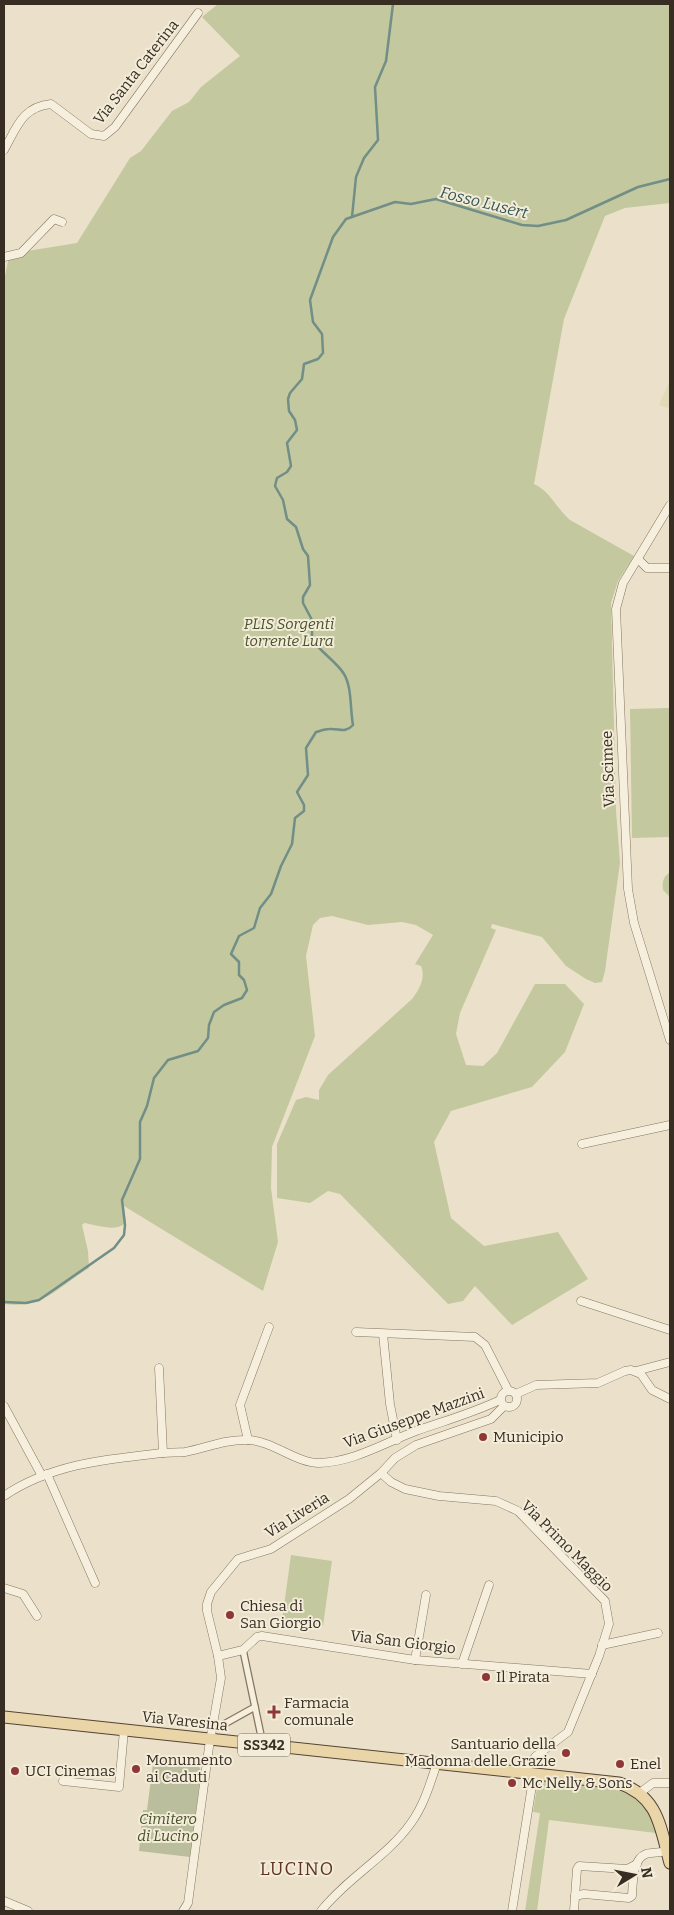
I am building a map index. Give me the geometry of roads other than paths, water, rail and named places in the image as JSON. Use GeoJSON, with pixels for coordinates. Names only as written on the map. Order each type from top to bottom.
{"type":"FeatureCollection","features":[{"type":"Feature","properties":{"kind":"main road","name":"Via Varesina"},"geometry":{"type":"LineString","coordinates":[[4,1717],[619,1782],[640,1792],[655,1812],[670,1863]]}},
{"type":"Feature","properties":{"kind":"street","name":"Via Santa Caterina"},"geometry":{"type":"LineString","coordinates":[[4,150],[26,112],[39,105],[52,104],[91,134],[104,136],[115,126],[198,13]]}},
{"type":"Feature","properties":{"kind":"street"},"geometry":{"type":"LineString","coordinates":[[4,257],[21,253],[54,219],[62,222]]}},
{"type":"Feature","properties":{"kind":"street","name":"Via Scimee"},"geometry":{"type":"LineString","coordinates":[[670,505],[623,583],[616,609],[626,870],[634,923],[670,1040]]}},
{"type":"Feature","properties":{"kind":"street"},"geometry":{"type":"LineString","coordinates":[[638,559],[647,568],[670,568]]}},
{"type":"Feature","properties":{"kind":"street"},"geometry":{"type":"LineString","coordinates":[[582,1144],[670,1125]]}},
{"type":"Feature","properties":{"kind":"street"},"geometry":{"type":"LineString","coordinates":[[581,1301],[670,1330]]}},
{"type":"Feature","properties":{"kind":"street"},"geometry":{"type":"LineString","coordinates":[[248,1440],[240,1405],[269,1327]]}},
{"type":"Feature","properties":{"kind":"street"},"geometry":{"type":"LineString","coordinates":[[356,1332],[475,1337],[485,1345],[508,1390],[516,1394],[536,1386],[598,1383],[625,1370],[636,1371],[670,1362]]}},
{"type":"Feature","properties":{"kind":"street"},"geometry":{"type":"LineString","coordinates":[[383,1334],[390,1404],[397,1440]]}},
{"type":"Feature","properties":{"kind":"street"},"geometry":{"type":"LineString","coordinates":[[159,1368],[163,1453]]}},
{"type":"Feature","properties":{"kind":"street"},"geometry":{"type":"LineString","coordinates":[[636,1371],[652,1390],[670,1399]]}},
{"type":"Feature","properties":{"kind":"street"},"geometry":{"type":"LineString","coordinates":[[508,1390],[501,1394],[502,1403],[509,1407],[515,1405],[518,1398],[516,1394]]}},
{"type":"Feature","properties":{"kind":"street","name":"Via Giuseppe Mazzini"},"geometry":{"type":"LineString","coordinates":[[4,1496],[44,1475],[91,1462],[184,1452],[220,1443],[248,1440],[270,1446],[304,1460],[317,1463],[335,1461],[502,1403]]}},
{"type":"Feature","properties":{"kind":"street","name":"Via Liveria"},"geometry":{"type":"LineString","coordinates":[[188,1903],[221,1678],[207,1604],[211,1592],[238,1559],[271,1549],[350,1499],[381,1473],[395,1458],[416,1445],[491,1419],[502,1403]]}},
{"type":"Feature","properties":{"kind":"street"},"geometry":{"type":"LineString","coordinates":[[4,1406],[44,1475],[95,1583]]}},
{"type":"Feature","properties":{"kind":"street","name":"Via Primo Maggio"},"geometry":{"type":"LineString","coordinates":[[381,1473],[391,1482],[405,1489],[439,1496],[496,1501],[518,1512],[605,1601],[609,1624],[592,1674],[568,1732],[536,1756],[529,1773]]}},
{"type":"Feature","properties":{"kind":"street"},"geometry":{"type":"LineString","coordinates":[[462,1664],[489,1585]]}},
{"type":"Feature","properties":{"kind":"street"},"geometry":{"type":"LineString","coordinates":[[4,1588],[23,1594],[37,1616]]}},
{"type":"Feature","properties":{"kind":"street"},"geometry":{"type":"LineString","coordinates":[[415,1660],[426,1595]]}},
{"type":"Feature","properties":{"kind":"street"},"geometry":{"type":"LineString","coordinates":[[602,1645],[658,1633]]}},
{"type":"Feature","properties":{"kind":"street","name":"Via San Giorgio"},"geometry":{"type":"LineString","coordinates":[[218,1656],[243,1650],[257,1637],[262,1636],[415,1660],[592,1674]]}},
{"type":"Feature","properties":{"kind":"street"},"geometry":{"type":"LineString","coordinates":[[243,1650],[264,1745]]}},
{"type":"Feature","properties":{"kind":"street"},"geometry":{"type":"LineString","coordinates":[[219,1727],[256,1707]]}},
{"type":"Feature","properties":{"kind":"street"},"geometry":{"type":"LineString","coordinates":[[64,1782],[118,1786],[124,1730]]}},
{"type":"Feature","properties":{"kind":"street"},"geometry":{"type":"LineString","coordinates":[[321,1911],[360,1872],[398,1839],[412,1822],[422,1806],[437,1763]]}},
{"type":"Feature","properties":{"kind":"street"},"geometry":{"type":"LineString","coordinates":[[512,1911],[529,1773]]}},
{"type":"Feature","properties":{"kind":"street"},"geometry":{"type":"LineString","coordinates":[[640,1792],[653,1783],[670,1783]]}},
{"type":"Feature","properties":{"kind":"street"},"geometry":{"type":"LineString","coordinates":[[574,1911],[579,1866],[627,1869],[636,1864],[644,1855],[667,1851]]}},
{"type":"Feature","properties":{"kind":"street"},"geometry":{"type":"LineString","coordinates":[[575,1896],[584,1894],[629,1898],[632,1896],[636,1864]]}},
{"type":"Feature","properties":{"kind":"street"},"geometry":{"type":"LineString","coordinates":[[4,1900],[28,1911]]}},
{"type":"Feature","properties":{"kind":"street"},"geometry":{"type":"LineString","coordinates":[[183,1911],[188,1903]]}},
{"type":"Feature","properties":{"kind":"street"},"geometry":{"type":"LineString","coordinates":[[188,1903],[191,1911]]}},
{"type":"Feature","properties":{"kind":"waterway"},"geometry":{"type":"LineString","coordinates":[[352,217],[356,177],[364,158],[378,140],[375,87],[386,61],[393,4]]}},
{"type":"Feature","properties":{"kind":"waterway","name":"Fosso Lusèrt"},"geometry":{"type":"LineString","coordinates":[[4,1302],[26,1303],[39,1300],[114,1248],[124,1235],[125,1225],[122,1200],[140,1159],[140,1122],[147,1106],[154,1078],[168,1060],[198,1051],[208,1038],[209,1025],[214,1012],[224,1005],[242,998],[247,990],[244,980],[239,975],[239,962],[231,954],[239,936],[254,928],[260,908],[271,894],[281,866],[292,844],[295,818],[304,811],[304,805],[297,792],[308,775],[306,748],[316,732],[327,729],[345,730],[353,725],[347,679],[337,665],[312,639],[312,620],[303,603],[303,597],[310,585],[308,556],[303,549],[296,527],[287,519],[283,500],[275,486],[277,478],[287,472],[291,466],[287,443],[297,430],[295,420],[289,411],[288,399],[290,393],[302,379],[304,364],[318,359],[323,353],[322,334],[313,322],[310,300],[333,237],[346,219],[395,202],[411,204],[436,199],[522,225],[538,226],[566,220],[638,187],[670,179]]}},
{"type":"Feature","properties":{"kind":"place","name":"Municipio"},"geometry":{"type":"Point","coordinates":[483,1437]}},
{"type":"Feature","properties":{"kind":"place","name":"Chiesa di San Giorgio"},"geometry":{"type":"Point","coordinates":[230,1615]}},
{"type":"Feature","properties":{"kind":"place","name":"Il Pirata"},"geometry":{"type":"Point","coordinates":[486,1677]}},
{"type":"Feature","properties":{"kind":"place","name":"Farmacia comunale"},"geometry":{"type":"Point","coordinates":[274,1712]}},
{"type":"Feature","properties":{"kind":"place","name":"Santuario della Madonna delle Grazie"},"geometry":{"type":"Point","coordinates":[566,1753]}},
{"type":"Feature","properties":{"kind":"place","name":"Enel"},"geometry":{"type":"Point","coordinates":[620,1764]}},
{"type":"Feature","properties":{"kind":"place","name":"Monumento ai Caduti"},"geometry":{"type":"Point","coordinates":[136,1769]}},
{"type":"Feature","properties":{"kind":"place","name":"UCI Cinemas"},"geometry":{"type":"Point","coordinates":[15,1771]}},
{"type":"Feature","properties":{"kind":"place","name":"Mc Nelly & Sons"},"geometry":{"type":"Point","coordinates":[512,1783]}},
{"type":"Feature","properties":{"kind":"district","name":"LUCINO"},"geometry":{"type":"Point","coordinates":[297,1869]}},
{"type":"Feature","properties":{"kind":"park label","name":"PLIS Sorgenti torrente Lura"},"geometry":{"type":"Point","coordinates":[289,632]}},
{"type":"Feature","properties":{"kind":"park label","name":"Cimitero di Lucino"},"geometry":{"type":"Point","coordinates":[168,1828]}}]}
